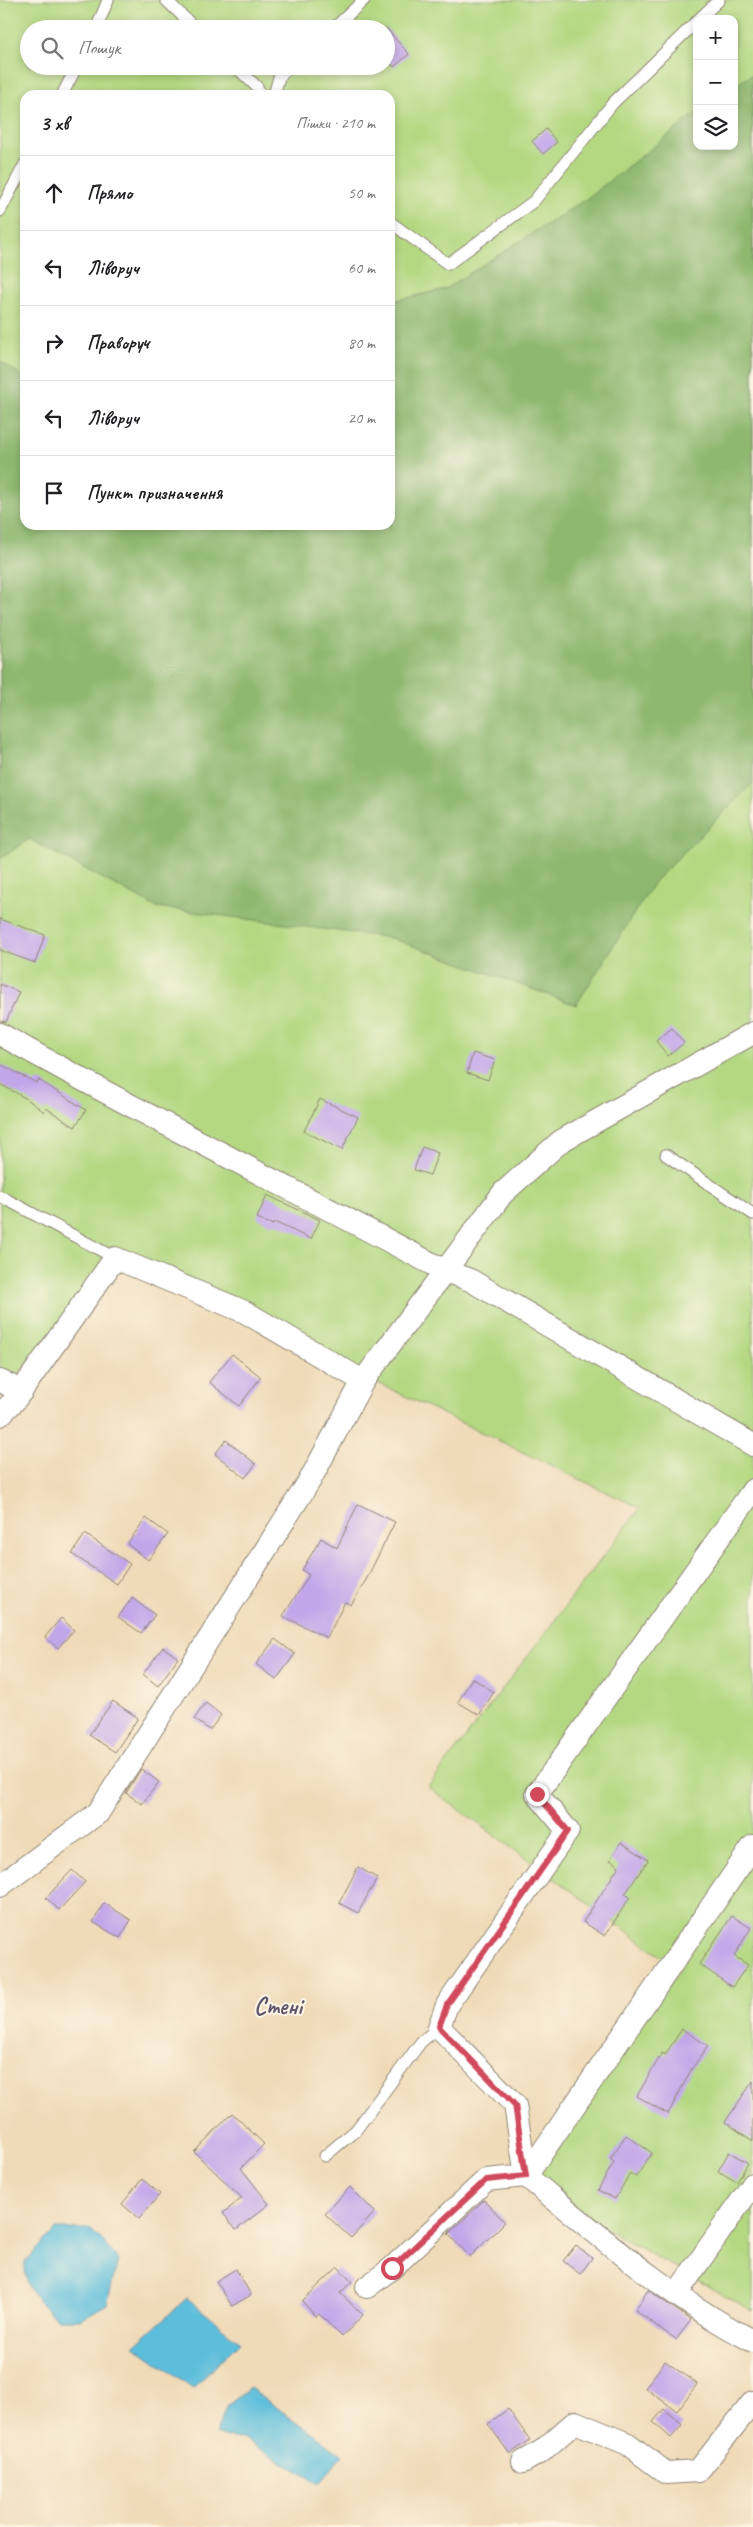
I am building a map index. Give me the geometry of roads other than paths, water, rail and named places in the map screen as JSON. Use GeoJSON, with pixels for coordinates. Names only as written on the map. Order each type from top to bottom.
{"type":"FeatureCollection","features":[{"type":"Feature","properties":{"kind":"street"},"geometry":{"type":"LineString","coordinates":[[0,1886],[98,1813],[310,1480],[363,1381],[503,1193],[561,1141],[753,1033]]}},
{"type":"Feature","properties":{"kind":"street"},"geometry":{"type":"LineString","coordinates":[[0,1034],[80,1080],[299,1192],[445,1271],[470,1280],[753,1445]]}},
{"type":"Feature","properties":{"kind":"street"},"geometry":{"type":"LineString","coordinates":[[0,1415],[22,1391],[116,1258],[245,1312],[363,1381]]}},
{"type":"Feature","properties":{"kind":"street"},"geometry":{"type":"LineString","coordinates":[[0,1381],[22,1391]]}},
{"type":"Feature","properties":{"kind":"street"},"geometry":{"type":"LineString","coordinates":[[753,1490],[537,1794],[568,1831],[447,2005],[439,2027],[515,2105],[526,2176],[599,2236],[715,2321],[753,2340]]}},
{"type":"Feature","properties":{"kind":"street"},"geometry":{"type":"LineString","coordinates":[[367,2286],[392,2268],[486,2180],[526,2176],[753,1846]]}},
{"type":"Feature","properties":{"kind":"street"},"geometry":{"type":"LineString","coordinates":[[677,2293],[753,2184]]}},
{"type":"Feature","properties":{"kind":"street"},"geometry":{"type":"LineString","coordinates":[[523,2462],[542,2451],[575,2422],[628,2444],[666,2473],[698,2471],[753,2402]]}},
{"type":"Feature","properties":{"kind":"lane"},"geometry":{"type":"LineString","coordinates":[[100,20],[108,0]]}},
{"type":"Feature","properties":{"kind":"lane"},"geometry":{"type":"LineString","coordinates":[[166,0],[187,20]]}},
{"type":"Feature","properties":{"kind":"lane"},"geometry":{"type":"LineString","coordinates":[[343,20],[364,0]]}},
{"type":"Feature","properties":{"kind":"lane"},"geometry":{"type":"LineString","coordinates":[[703,15],[719,0]]}},
{"type":"Feature","properties":{"kind":"lane"},"geometry":{"type":"LineString","coordinates":[[395,226],[448,264],[534,201],[613,103],[693,25]]}},
{"type":"Feature","properties":{"kind":"lane"},"geometry":{"type":"LineString","coordinates":[[65,90],[73,75]]}},
{"type":"Feature","properties":{"kind":"lane"},"geometry":{"type":"LineString","coordinates":[[244,75],[259,90]]}},
{"type":"Feature","properties":{"kind":"lane"},"geometry":{"type":"LineString","coordinates":[[275,90],[281,75]]}},
{"type":"Feature","properties":{"kind":"lane"},"geometry":{"type":"LineString","coordinates":[[0,211],[20,173]]}},
{"type":"Feature","properties":{"kind":"lane"},"geometry":{"type":"LineString","coordinates":[[666,1155],[753,1214]]}},
{"type":"Feature","properties":{"kind":"lane"},"geometry":{"type":"LineString","coordinates":[[0,1196],[116,1258]]}},
{"type":"Feature","properties":{"kind":"lane"},"geometry":{"type":"LineString","coordinates":[[325,2156],[356,2130],[421,2042],[439,2027]]}},
{"type":"Feature","properties":{"kind":"water"},"geometry":{"type":"Polygon","coordinates":[[[56,2229],[90,2229],[105,2243],[118,2260],[107,2304],[81,2319],[58,2319],[38,2300],[29,2288],[25,2272],[25,2261],[56,2229]]]}},
{"type":"Feature","properties":{"kind":"water"},"geometry":{"type":"Polygon","coordinates":[[[187,2298],[240,2342],[193,2388],[134,2346],[187,2298]]]}},
{"type":"Feature","properties":{"kind":"water"},"geometry":{"type":"Polygon","coordinates":[[[250,2388],[342,2455],[320,2484],[243,2439],[223,2437],[215,2434],[228,2405],[250,2388]]]}},
{"type":"Feature","properties":{"kind":"district","name":"Стені"},"geometry":{"type":"Point","coordinates":[278,2006]}}]}
